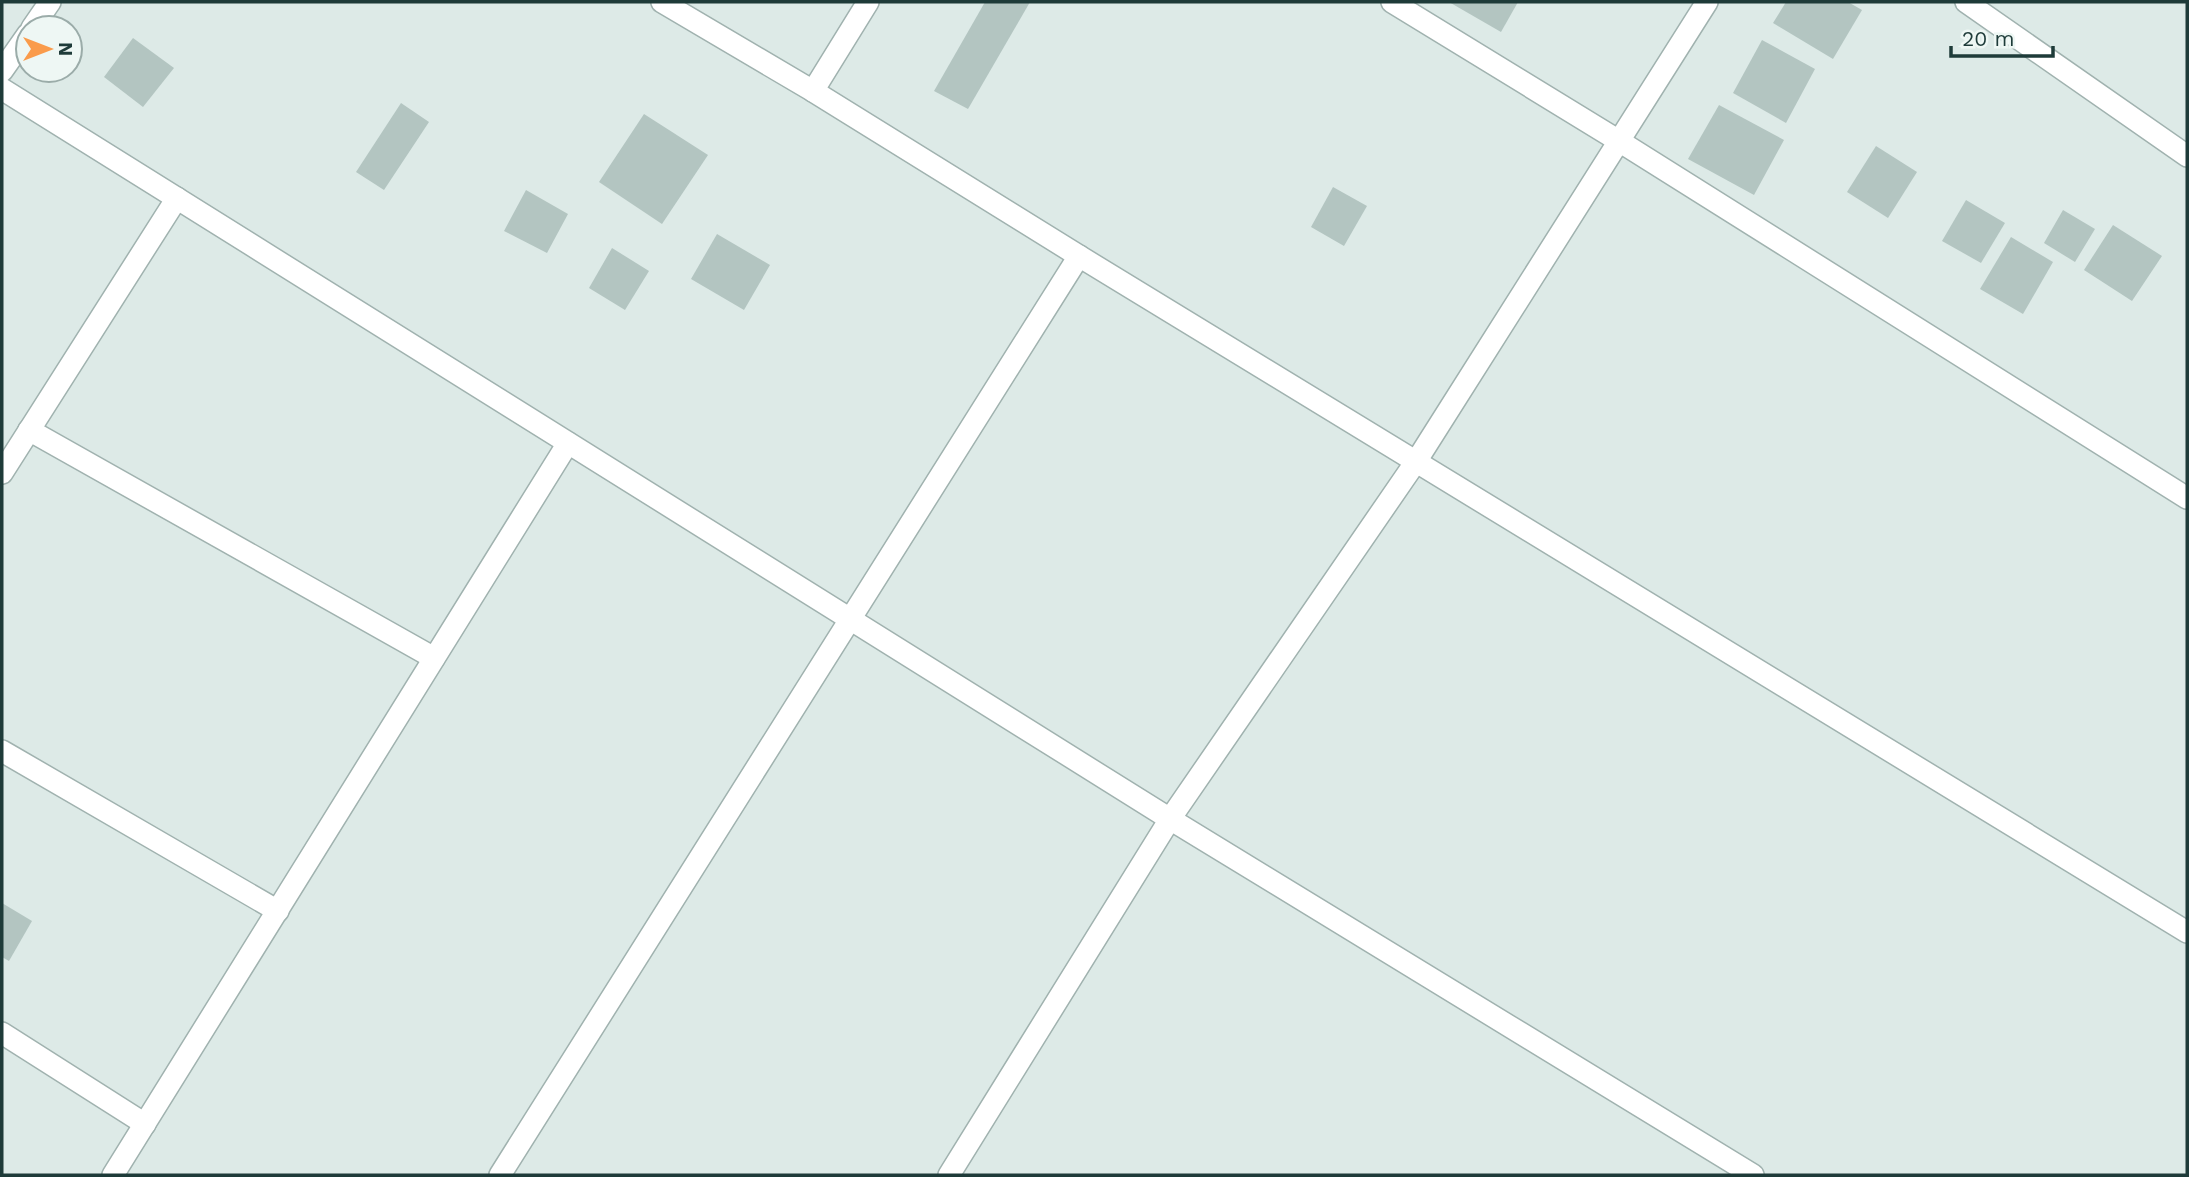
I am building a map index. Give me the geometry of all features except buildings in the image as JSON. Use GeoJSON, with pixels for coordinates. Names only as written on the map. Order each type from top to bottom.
{"type":"FeatureCollection","features":[{"type":"Feature","properties":{"kind":"street"},"geometry":{"type":"LineString","coordinates":[[662,2],[813,90],[1079,256],[2187,932]]}},
{"type":"Feature","properties":{"kind":"street"},"geometry":{"type":"LineString","coordinates":[[813,90],[868,2]]}},
{"type":"Feature","properties":{"kind":"street"},"geometry":{"type":"LineString","coordinates":[[1392,2],[1619,141],[2187,498]]}},
{"type":"Feature","properties":{"kind":"street"},"geometry":{"type":"LineString","coordinates":[[949,1175],[1170,819],[1417,460],[1707,2]]}},
{"type":"Feature","properties":{"kind":"street"},"geometry":{"type":"LineString","coordinates":[[1966,2],[2187,156]]}},
{"type":"Feature","properties":{"kind":"street"},"geometry":{"type":"LineString","coordinates":[[2,71],[14,54]]}},
{"type":"Feature","properties":{"kind":"street"},"geometry":{"type":"LineString","coordinates":[[2,89],[1170,819],[1753,1175]]}},
{"type":"Feature","properties":{"kind":"street"},"geometry":{"type":"LineString","coordinates":[[2,473],[177,198]]}},
{"type":"Feature","properties":{"kind":"street"},"geometry":{"type":"LineString","coordinates":[[500,1175],[1079,256]]}},
{"type":"Feature","properties":{"kind":"street"},"geometry":{"type":"LineString","coordinates":[[29,430],[434,658]]}},
{"type":"Feature","properties":{"kind":"street"},"geometry":{"type":"LineString","coordinates":[[113,1175],[568,443]]}},
{"type":"Feature","properties":{"kind":"street"},"geometry":{"type":"LineString","coordinates":[[2,751],[278,911]]}},
{"type":"Feature","properties":{"kind":"street"},"geometry":{"type":"LineString","coordinates":[[2,1033],[145,1124]]}}]}
